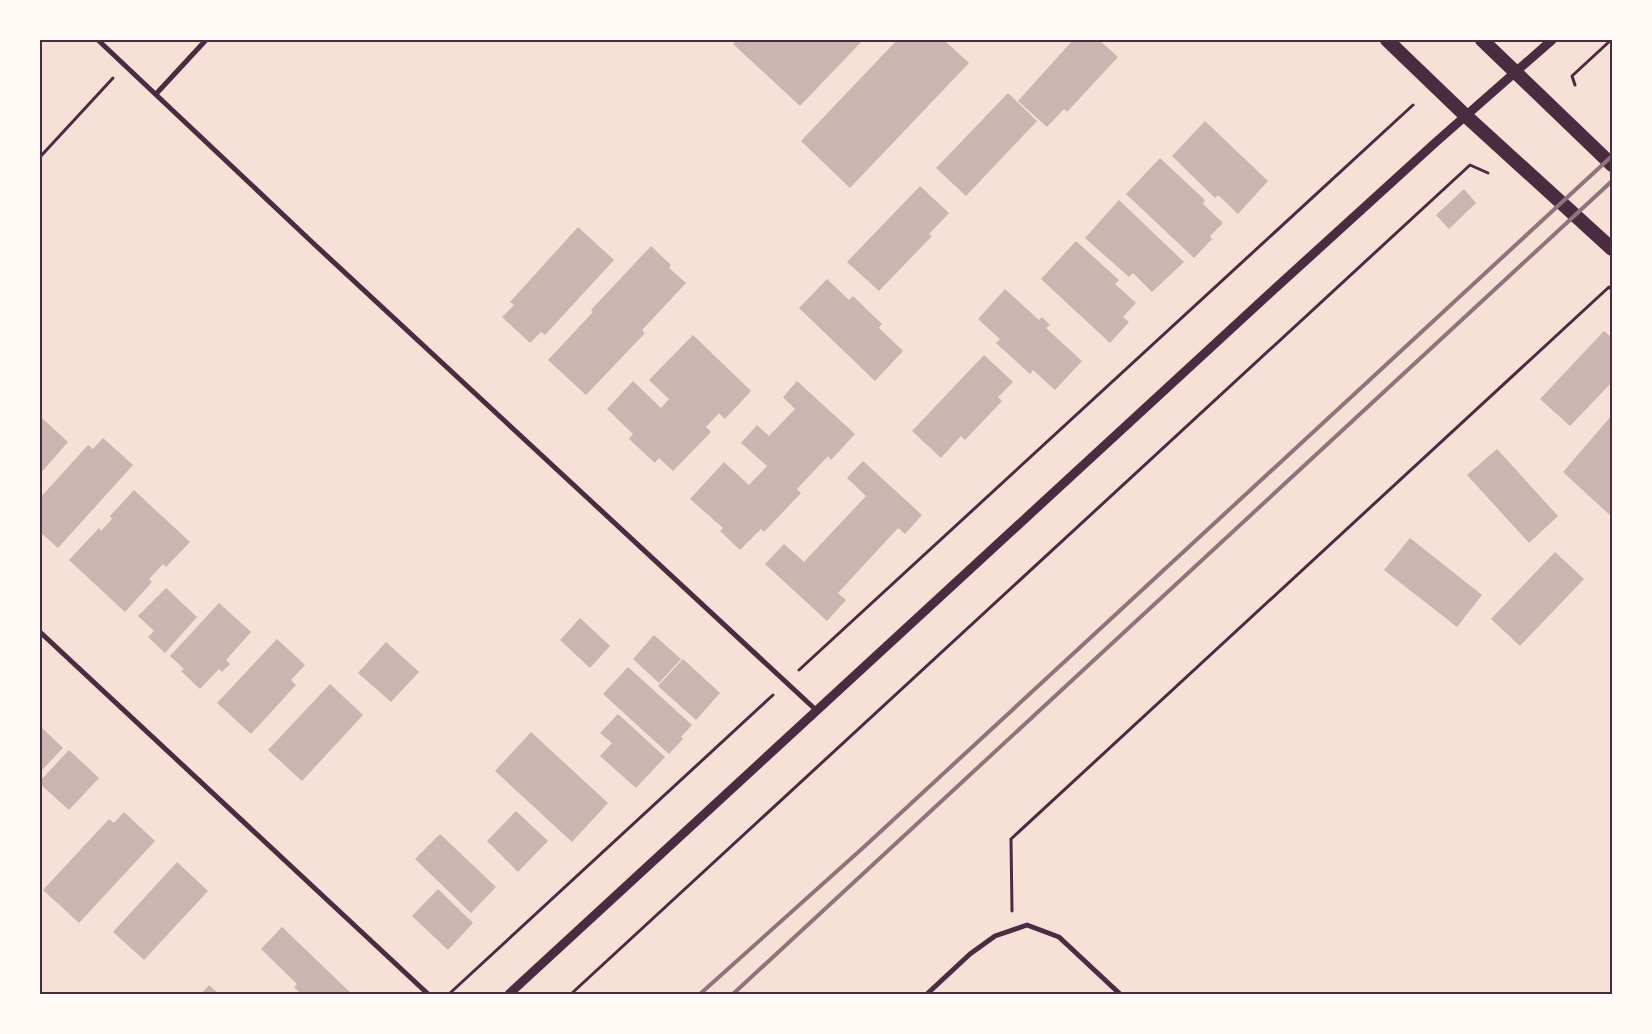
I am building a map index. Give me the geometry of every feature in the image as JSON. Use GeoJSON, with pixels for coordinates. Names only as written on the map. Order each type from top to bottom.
{"type":"FeatureCollection","features":[{"type":"Feature","properties":{"kind":"highway"},"geometry":{"type":"LineString","coordinates":[[1387,40],[1466,116],[1612,249]]}},
{"type":"Feature","properties":{"kind":"highway"},"geometry":{"type":"LineString","coordinates":[[1482,40],[1612,165]]}},
{"type":"Feature","properties":{"kind":"street"},"geometry":{"type":"LineString","coordinates":[[98,40],[816,710]]}},
{"type":"Feature","properties":{"kind":"street"},"geometry":{"type":"LineString","coordinates":[[156,94],[206,40]]}},
{"type":"Feature","properties":{"kind":"street"},"geometry":{"type":"LineString","coordinates":[[509,994],[816,710],[1466,116],[1552,40]]}},
{"type":"Feature","properties":{"kind":"street"},"geometry":{"type":"LineString","coordinates":[[40,632],[428,994]]}},
{"type":"Feature","properties":{"kind":"street"},"geometry":{"type":"LineString","coordinates":[[927,994],[970,954],[995,936],[1012,929],[1027,926],[1059,937],[1120,994]]}},
{"type":"Feature","properties":{"kind":"path"},"geometry":{"type":"LineString","coordinates":[[1575,85],[1572,76],[1611,40]]}},
{"type":"Feature","properties":{"kind":"path"},"geometry":{"type":"LineString","coordinates":[[40,156],[125,65]]}},
{"type":"Feature","properties":{"kind":"path"},"geometry":{"type":"LineString","coordinates":[[449,994],[1413,105]]}},
{"type":"Feature","properties":{"kind":"path"},"geometry":{"type":"LineString","coordinates":[[571,994],[1470,165],[1488,174]]}},
{"type":"Feature","properties":{"kind":"path"},"geometry":{"type":"LineString","coordinates":[[1012,929],[1012,839],[1611,289]]}},
{"type":"Feature","properties":{"kind":"building"},"geometry":{"type":"Polygon","coordinates":[[[737,40],[863,40],[800,106],[733,44],[737,40]]]}},
{"type":"Feature","properties":{"kind":"building"},"geometry":{"type":"Polygon","coordinates":[[[897,40],[944,40],[969,63],[850,188],[801,141],[897,40]]]}},
{"type":"Feature","properties":{"kind":"building"},"geometry":{"type":"Polygon","coordinates":[[[1073,40],[1099,40],[1118,57],[1067,112],[1064,109],[1047,127],[1018,101],[1073,40]]]}},
{"type":"Feature","properties":{"kind":"building"},"geometry":{"type":"Polygon","coordinates":[[[1008,93],[1037,121],[966,196],[936,168],[1008,93]]]}},
{"type":"Feature","properties":{"kind":"building"},"geometry":{"type":"Polygon","coordinates":[[[1205,121],[1268,181],[1238,214],[1218,195],[1215,198],[1172,156],[1205,121]]]}},
{"type":"Feature","properties":{"kind":"building"},"geometry":{"type":"Polygon","coordinates":[[[1160,158],[1205,200],[1203,204],[1223,223],[1210,236],[1212,239],[1194,258],[1126,194],[1160,158]]]}},
{"type":"Feature","properties":{"kind":"building"},"geometry":{"type":"Polygon","coordinates":[[[920,186],[949,213],[929,234],[932,236],[879,291],[847,262],[920,186]]]}},
{"type":"Feature","properties":{"kind":"building"},"geometry":{"type":"Polygon","coordinates":[[[1464,189],[1476,203],[1449,229],[1436,215],[1464,189]]]}},
{"type":"Feature","properties":{"kind":"building"},"geometry":{"type":"Polygon","coordinates":[[[1119,200],[1184,262],[1152,292],[1133,273],[1129,277],[1085,238],[1119,200]]]}},
{"type":"Feature","properties":{"kind":"building"},"geometry":{"type":"Polygon","coordinates":[[[578,227],[614,260],[545,335],[541,332],[530,343],[502,317],[514,305],[510,302],[578,227]]]}},
{"type":"Feature","properties":{"kind":"building"},"geometry":{"type":"Polygon","coordinates":[[[1076,241],[1119,280],[1115,284],[1136,303],[1123,317],[1129,322],[1110,343],[1041,279],[1076,241]]]}},
{"type":"Feature","properties":{"kind":"building"},"geometry":{"type":"Polygon","coordinates":[[[651,246],[671,265],[669,268],[686,283],[642,330],[645,333],[586,395],[548,360],[593,312],[591,310],[651,246]]]}},
{"type":"Feature","properties":{"kind":"building"},"geometry":{"type":"Polygon","coordinates":[[[827,279],[849,300],[853,296],[882,324],[879,328],[903,351],[875,381],[799,308],[827,279]]]}},
{"type":"Feature","properties":{"kind":"building"},"geometry":{"type":"Polygon","coordinates":[[[1005,289],[1039,320],[1042,317],[1050,325],[1046,328],[1082,361],[1055,390],[1033,370],[1030,374],[996,343],[1000,339],[978,319],[1005,289]]]}},
{"type":"Feature","properties":{"kind":"building"},"geometry":{"type":"Polygon","coordinates":[[[1604,331],[1612,338],[1612,382],[1570,426],[1540,399],[1604,331]]]}},
{"type":"Feature","properties":{"kind":"building"},"geometry":{"type":"Polygon","coordinates":[[[693,335],[751,391],[725,419],[719,413],[706,427],[711,432],[673,471],[659,458],[655,463],[629,439],[633,434],[607,409],[633,381],[661,408],[669,399],[649,380],[693,335]]]}},
{"type":"Feature","properties":{"kind":"building"},"geometry":{"type":"Polygon","coordinates":[[[984,355],[1013,382],[998,397],[1002,401],[965,440],[961,436],[941,458],[912,431],[984,355]]]}},
{"type":"Feature","properties":{"kind":"building"},"geometry":{"type":"Polygon","coordinates":[[[797,381],[855,434],[831,460],[828,456],[797,489],[801,493],[764,532],[761,529],[740,550],[720,531],[723,528],[690,499],[724,462],[749,485],[767,466],[741,443],[757,425],[769,436],[795,409],[783,397],[797,381]]]}},
{"type":"Feature","properties":{"kind":"building"},"geometry":{"type":"Polygon","coordinates":[[[1612,415],[1612,517],[1563,472],[1612,415]]]}},
{"type":"Feature","properties":{"kind":"building"},"geometry":{"type":"Polygon","coordinates":[[[42,418],[68,442],[40,474],[40,419],[42,418]]]}},
{"type":"Feature","properties":{"kind":"building"},"geometry":{"type":"Polygon","coordinates":[[[103,438],[133,465],[58,548],[40,532],[40,498],[88,445],[93,449],[103,438]]]}},
{"type":"Feature","properties":{"kind":"building"},"geometry":{"type":"Polygon","coordinates":[[[1497,449],[1558,516],[1529,543],[1467,475],[1497,449]]]}},
{"type":"Feature","properties":{"kind":"building"},"geometry":{"type":"Polygon","coordinates":[[[863,461],[922,515],[905,534],[898,528],[838,593],[846,600],[827,621],[765,564],[784,544],[804,562],[866,496],[847,478],[863,461]]]}},
{"type":"Feature","properties":{"kind":"building"},"geometry":{"type":"Polygon","coordinates":[[[134,490],[190,542],[166,567],[163,564],[149,579],[152,582],[125,612],[69,560],[99,528],[101,531],[112,519],[110,516],[134,490]]]}},
{"type":"Feature","properties":{"kind":"building"},"geometry":{"type":"Polygon","coordinates":[[[1410,538],[1482,595],[1457,627],[1384,570],[1410,538]]]}},
{"type":"Feature","properties":{"kind":"building"},"geometry":{"type":"Polygon","coordinates":[[[1555,552],[1584,579],[1520,646],[1491,619],[1555,552]]]}},
{"type":"Feature","properties":{"kind":"building"},"geometry":{"type":"Polygon","coordinates":[[[166,588],[197,617],[165,653],[148,637],[154,631],[138,616],[166,588]]]}},
{"type":"Feature","properties":{"kind":"building"},"geometry":{"type":"Polygon","coordinates":[[[219,603],[251,632],[226,660],[230,664],[222,672],[219,669],[200,689],[181,671],[184,669],[170,656],[219,603]]]}},
{"type":"Feature","properties":{"kind":"building"},"geometry":{"type":"Polygon","coordinates":[[[580,618],[610,646],[590,668],[560,640],[580,618]]]}},
{"type":"Feature","properties":{"kind":"building"},"geometry":{"type":"Polygon","coordinates":[[[654,635],[681,659],[659,683],[633,659],[654,635]]]}},
{"type":"Feature","properties":{"kind":"building"},"geometry":{"type":"Polygon","coordinates":[[[277,639],[305,665],[291,680],[296,685],[251,734],[217,703],[277,639]]]}},
{"type":"Feature","properties":{"kind":"building"},"geometry":{"type":"Polygon","coordinates":[[[386,642],[419,672],[391,702],[358,673],[386,642]]]}},
{"type":"Feature","properties":{"kind":"building"},"geometry":{"type":"Polygon","coordinates":[[[683,659],[720,693],[696,720],[658,686],[683,659]]]}},
{"type":"Feature","properties":{"kind":"building"},"geometry":{"type":"Polygon","coordinates":[[[628,667],[692,725],[681,737],[683,739],[669,754],[603,694],[628,667]]]}},
{"type":"Feature","properties":{"kind":"building"},"geometry":{"type":"Polygon","coordinates":[[[330,684],[363,715],[302,781],[268,750],[330,684]]]}},
{"type":"Feature","properties":{"kind":"building"},"geometry":{"type":"Polygon","coordinates":[[[618,714],[665,757],[636,788],[600,756],[612,743],[600,733],[618,714]]]}},
{"type":"Feature","properties":{"kind":"building"},"geometry":{"type":"Polygon","coordinates":[[[40,726],[63,748],[40,772],[40,726]]]}},
{"type":"Feature","properties":{"kind":"building"},"geometry":{"type":"Polygon","coordinates":[[[531,732],[608,803],[572,842],[495,771],[531,732]]]}},
{"type":"Feature","properties":{"kind":"building"},"geometry":{"type":"Polygon","coordinates":[[[69,750],[99,778],[69,810],[40,784],[40,781],[69,750]]]}},
{"type":"Feature","properties":{"kind":"building"},"geometry":{"type":"Polygon","coordinates":[[[516,811],[548,841],[518,872],[487,841],[516,811]]]}},
{"type":"Feature","properties":{"kind":"building"},"geometry":{"type":"Polygon","coordinates":[[[124,812],[155,841],[79,923],[43,890],[109,819],[114,823],[124,812]]]}},
{"type":"Feature","properties":{"kind":"building"},"geometry":{"type":"Polygon","coordinates":[[[440,834],[496,887],[471,913],[415,859],[440,834]]]}},
{"type":"Feature","properties":{"kind":"building"},"geometry":{"type":"Polygon","coordinates":[[[177,862],[208,891],[144,960],[113,932],[177,862]]]}},
{"type":"Feature","properties":{"kind":"building"},"geometry":{"type":"Polygon","coordinates":[[[438,889],[473,923],[448,950],[412,916],[438,889]]]}},
{"type":"Feature","properties":{"kind":"building"},"geometry":{"type":"Polygon","coordinates":[[[282,927],[352,994],[301,994],[294,987],[297,984],[261,949],[282,927]]]}},
{"type":"Feature","properties":{"kind":"building"},"geometry":{"type":"Polygon","coordinates":[[[209,985],[219,994],[201,994],[209,985]]]}},
{"type":"Feature","properties":{"kind":"railway"},"geometry":{"type":"LineString","coordinates":[[700,994],[865,846],[1612,156]]}},
{"type":"Feature","properties":{"kind":"railway"},"geometry":{"type":"LineString","coordinates":[[733,994],[1612,181]]}}]}
